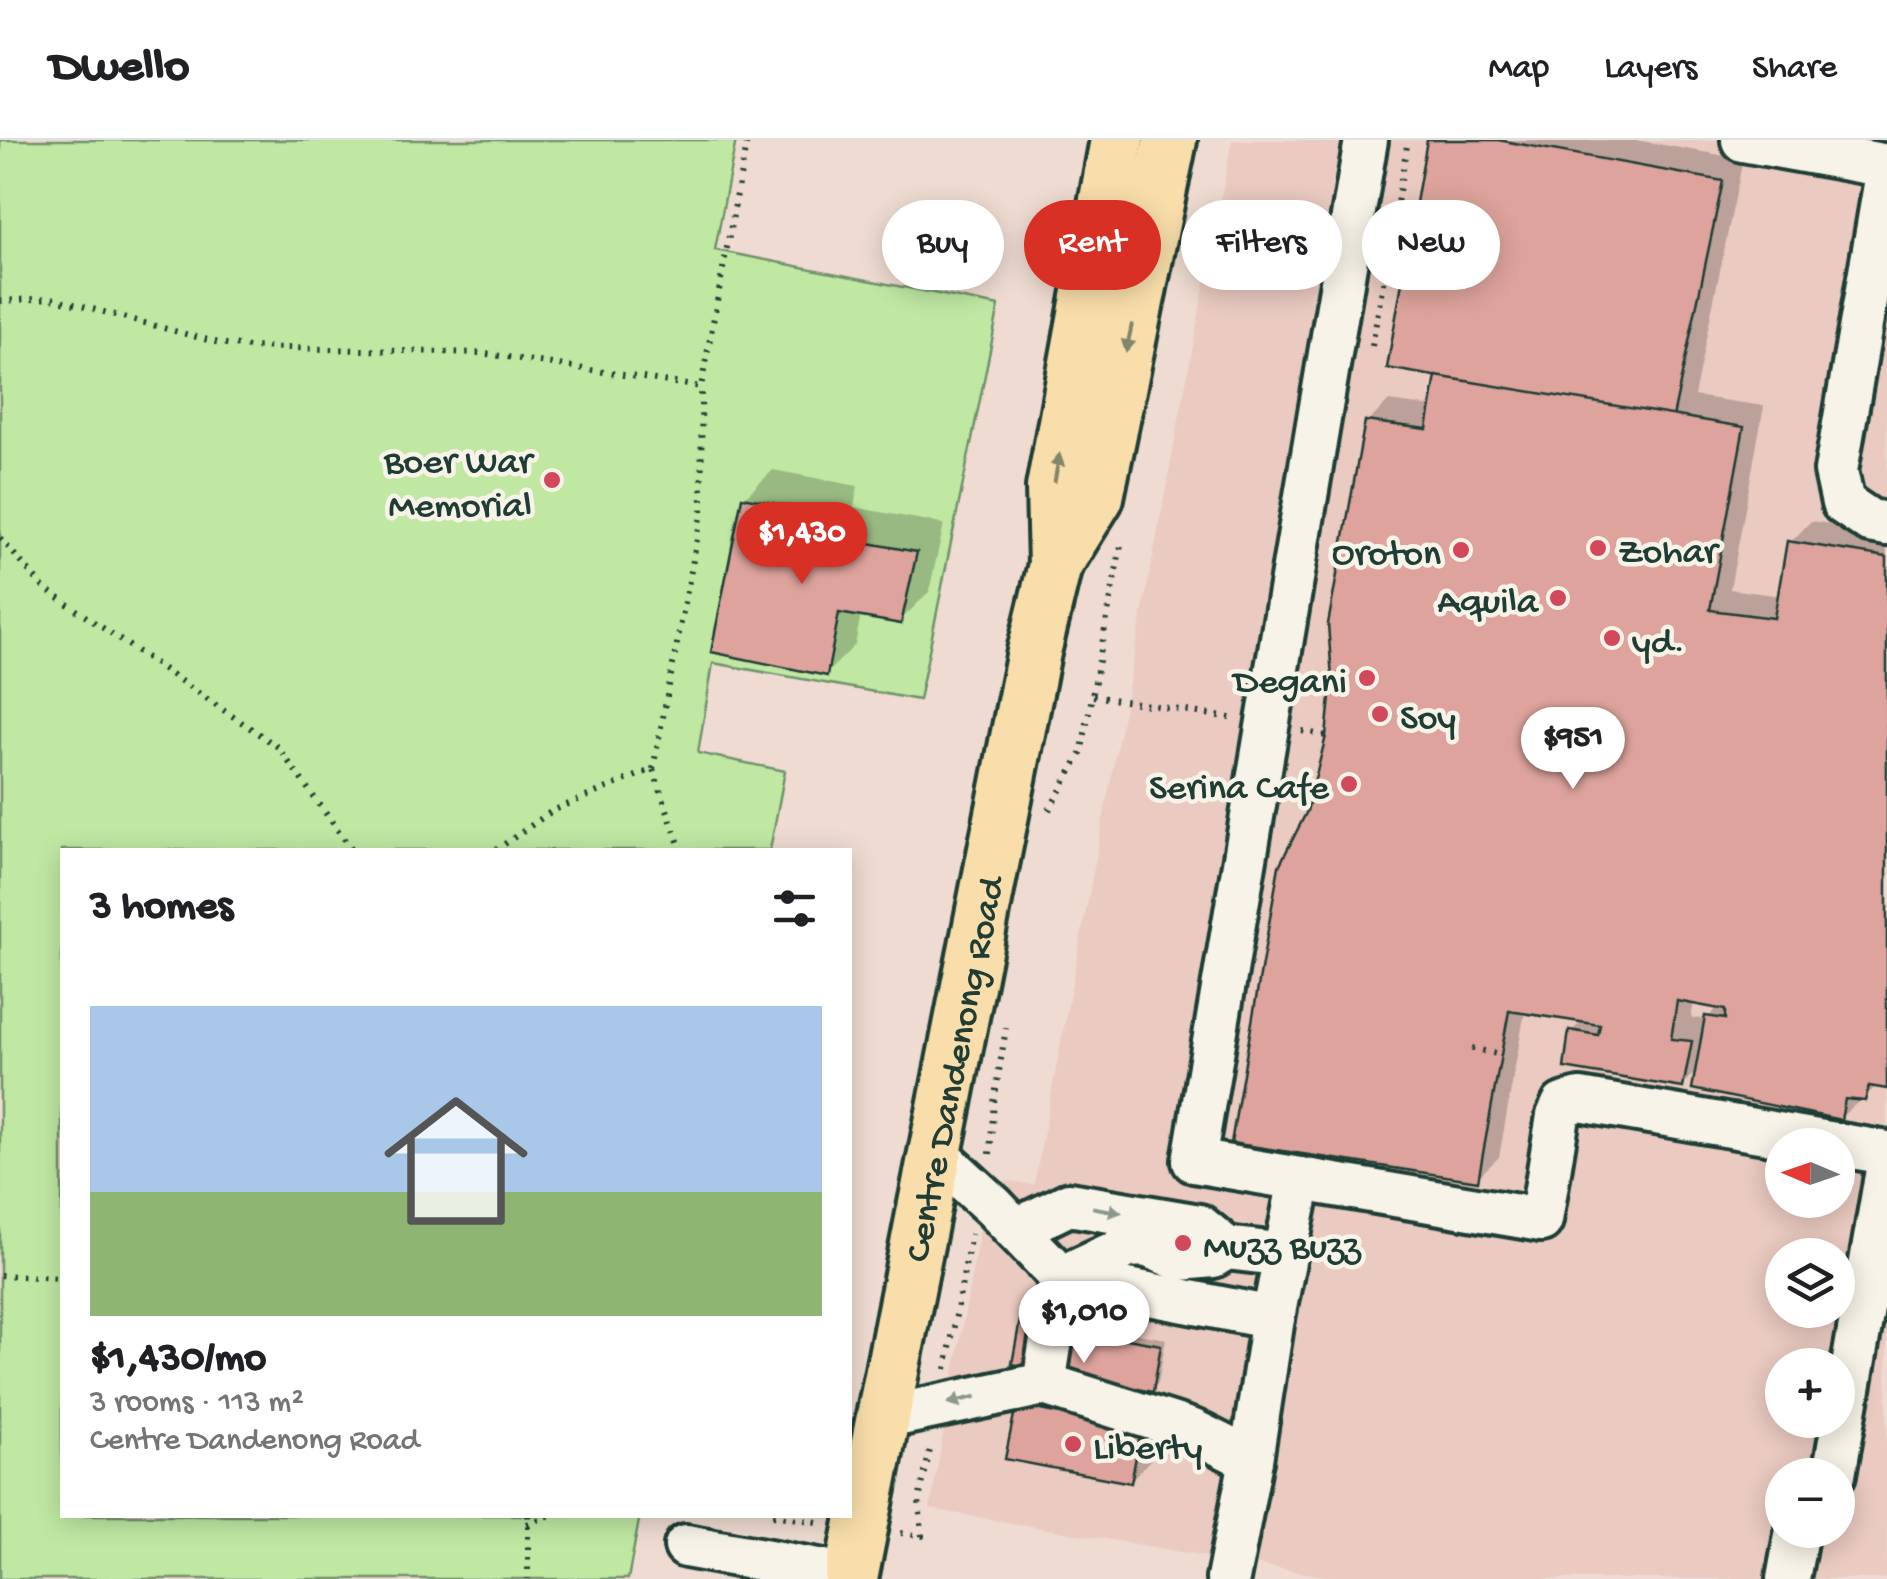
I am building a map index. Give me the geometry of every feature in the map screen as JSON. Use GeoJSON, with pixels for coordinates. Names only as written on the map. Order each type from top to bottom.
{"type":"FeatureCollection","features":[{"type":"Feature","properties":{"kind":"main road","name":"Centre Dandenong Road"},"geometry":{"type":"LineString","coordinates":[[856,1578],[882,1418],[1003,798],[1055,565],[1053,488],[1117,140]]}},
{"type":"Feature","properties":{"kind":"main road","name":"Centre Dandenong Road"},"geometry":{"type":"LineString","coordinates":[[1055,565],[1097,497],[1170,140]]}},
{"type":"Feature","properties":{"kind":"street"},"geometry":{"type":"LineString","coordinates":[[1366,140],[1194,1160],[1540,1220],[1558,1116],[1563,1105],[1580,1100],[1879,1157]]}},
{"type":"Feature","properties":{"kind":"street"},"geometry":{"type":"LineString","coordinates":[[1744,140],[1887,169],[1836,470],[1843,503],[1870,521],[1887,524]]}},
{"type":"Feature","properties":{"kind":"street"},"geometry":{"type":"LineString","coordinates":[[934,1152],[1062,1277],[1273,1318]]}},
{"type":"Feature","properties":{"kind":"street"},"geometry":{"type":"LineString","coordinates":[[1855,1240],[1879,1157]]}},
{"type":"Feature","properties":{"kind":"street"},"geometry":{"type":"LineString","coordinates":[[1854,1348],[1879,1157]]}},
{"type":"Feature","properties":{"kind":"street"},"geometry":{"type":"LineString","coordinates":[[1228,1579],[1300,1179]]}},
{"type":"Feature","properties":{"kind":"street"},"geometry":{"type":"LineString","coordinates":[[1016,1230],[1070,1204],[1199,1226],[1226,1248],[1285,1255]]}},
{"type":"Feature","properties":{"kind":"street"},"geometry":{"type":"LineString","coordinates":[[1062,1277],[1137,1245],[1150,1246],[1180,1259],[1213,1256],[1226,1248]]}},
{"type":"Feature","properties":{"kind":"street"},"geometry":{"type":"LineString","coordinates":[[1044,1384],[1062,1277]]}},
{"type":"Feature","properties":{"kind":"street"},"geometry":{"type":"LineString","coordinates":[[882,1418],[1044,1384],[1193,1431],[1252,1460]]}},
{"type":"Feature","properties":{"kind":"street"},"geometry":{"type":"LineString","coordinates":[[686,1546],[856,1578]]}},
{"type":"Feature","properties":{"kind":"street"},"geometry":{"type":"LineString","coordinates":[[1788,1579],[1794,1548]]}},
{"type":"Feature","properties":{"kind":"street"},"geometry":{"type":"LineString","coordinates":[[1816,1579],[1822,1548]]}},
{"type":"Feature","properties":{"kind":"path"},"geometry":{"type":"LineString","coordinates":[[680,848],[653,769],[702,513],[702,387],[748,140]]}},
{"type":"Feature","properties":{"kind":"path"},"geometry":{"type":"LineString","coordinates":[[0,301],[52,298],[250,347],[481,353],[702,387]]}},
{"type":"Feature","properties":{"kind":"path"},"geometry":{"type":"LineString","coordinates":[[1044,826],[1054,798],[1081,754],[1125,526]]}},
{"type":"Feature","properties":{"kind":"path"},"geometry":{"type":"LineString","coordinates":[[0,538],[44,588],[278,747],[351,848]]}},
{"type":"Feature","properties":{"kind":"path"},"geometry":{"type":"LineString","coordinates":[[1092,696],[1326,736]]}},
{"type":"Feature","properties":{"kind":"path"},"geometry":{"type":"LineString","coordinates":[[499,848],[552,811],[653,769]]}},
{"type":"Feature","properties":{"kind":"path"},"geometry":{"type":"LineString","coordinates":[[922,1536],[919,1500],[970,1234],[984,1200],[1007,1024]]}},
{"type":"Feature","properties":{"kind":"path"},"geometry":{"type":"LineString","coordinates":[[1472,1048],[1501,1055]]}},
{"type":"Feature","properties":{"kind":"path"},"geometry":{"type":"LineString","coordinates":[[0,1274],[60,1278]]}},
{"type":"Feature","properties":{"kind":"path"},"geometry":{"type":"LineString","coordinates":[[528,1520],[528,1579]]}},
{"type":"Feature","properties":{"kind":"shaded area"},"geometry":{"type":"Polygon","coordinates":[[[1232,140],[1887,140],[1887,1579],[1342,1579],[930,1509],[989,1178],[1034,1185],[1204,290],[1342,290],[1342,200],[1221,200],[1232,140]]]}},
{"type":"Feature","properties":{"kind":"green space"},"geometry":{"type":"Polygon","coordinates":[[[0,140],[736,140],[715,250],[882,283],[882,290],[918,290],[999,306],[919,700],[713,663],[698,753],[785,771],[770,848],[60,848],[60,1518],[639,1518],[628,1579],[0,1579],[0,140]]]}},
{"type":"Feature","properties":{"kind":"building"},"geometry":{"type":"Polygon","coordinates":[[[1427,140],[1498,140],[1723,181],[1673,417],[1387,368],[1401,290],[1500,290],[1500,200],[1416,200],[1427,140]]]}},
{"type":"Feature","properties":{"kind":"building"},"geometry":{"type":"Polygon","coordinates":[[[1436,376],[1744,427],[1710,610],[1774,618],[1787,541],[1887,557],[1887,1089],[1869,1086],[1865,1101],[1845,1099],[1841,1120],[1692,1089],[1705,1016],[1725,1019],[1725,1010],[1677,1001],[1671,1039],[1692,1041],[1683,1088],[1564,1068],[1569,1030],[1598,1035],[1600,1025],[1509,1011],[1478,1181],[1231,1143],[1279,866],[1307,811],[1326,736],[1332,678],[1328,624],[1365,421],[1427,429],[1436,376]]]}},
{"type":"Feature","properties":{"kind":"building"},"geometry":{"type":"Polygon","coordinates":[[[742,497],[831,514],[826,535],[917,552],[901,624],[839,613],[827,676],[711,652],[742,497]]]}},
{"type":"Feature","properties":{"kind":"building"},"geometry":{"type":"Polygon","coordinates":[[[1020,1320],[1161,1345],[1153,1392],[1101,1383],[1093,1427],[1048,1419],[1057,1372],[1012,1364],[1020,1320]]]}},
{"type":"Feature","properties":{"kind":"building","name":"Liberty"},"geometry":{"type":"Polygon","coordinates":[[[1016,1405],[1141,1430],[1131,1483],[1005,1459],[1016,1405]]]}},
{"type":"Feature","properties":{"kind":"place","name":"Boer War Memorial"},"geometry":{"type":"Point","coordinates":[552,480]}},
{"type":"Feature","properties":{"kind":"place","name":"Zohar"},"geometry":{"type":"Point","coordinates":[1598,548]}},
{"type":"Feature","properties":{"kind":"place","name":"Oroton"},"geometry":{"type":"Point","coordinates":[1461,550]}},
{"type":"Feature","properties":{"kind":"place","name":"Aquila"},"geometry":{"type":"Point","coordinates":[1558,598]}},
{"type":"Feature","properties":{"kind":"place","name":"yd."},"geometry":{"type":"Point","coordinates":[1612,638]}},
{"type":"Feature","properties":{"kind":"place","name":"Degani"},"geometry":{"type":"Point","coordinates":[1367,678]}},
{"type":"Feature","properties":{"kind":"place","name":"Soy"},"geometry":{"type":"Point","coordinates":[1380,714]}},
{"type":"Feature","properties":{"kind":"place","name":"Serina Cafe"},"geometry":{"type":"Point","coordinates":[1349,784]}},
{"type":"Feature","properties":{"kind":"place","name":"Muzz Buzz"},"geometry":{"type":"Point","coordinates":[1183,1243]}},
{"type":"Feature","properties":{"kind":"place","name":"Liberty"},"geometry":{"type":"Point","coordinates":[1073,1444]}}]}
